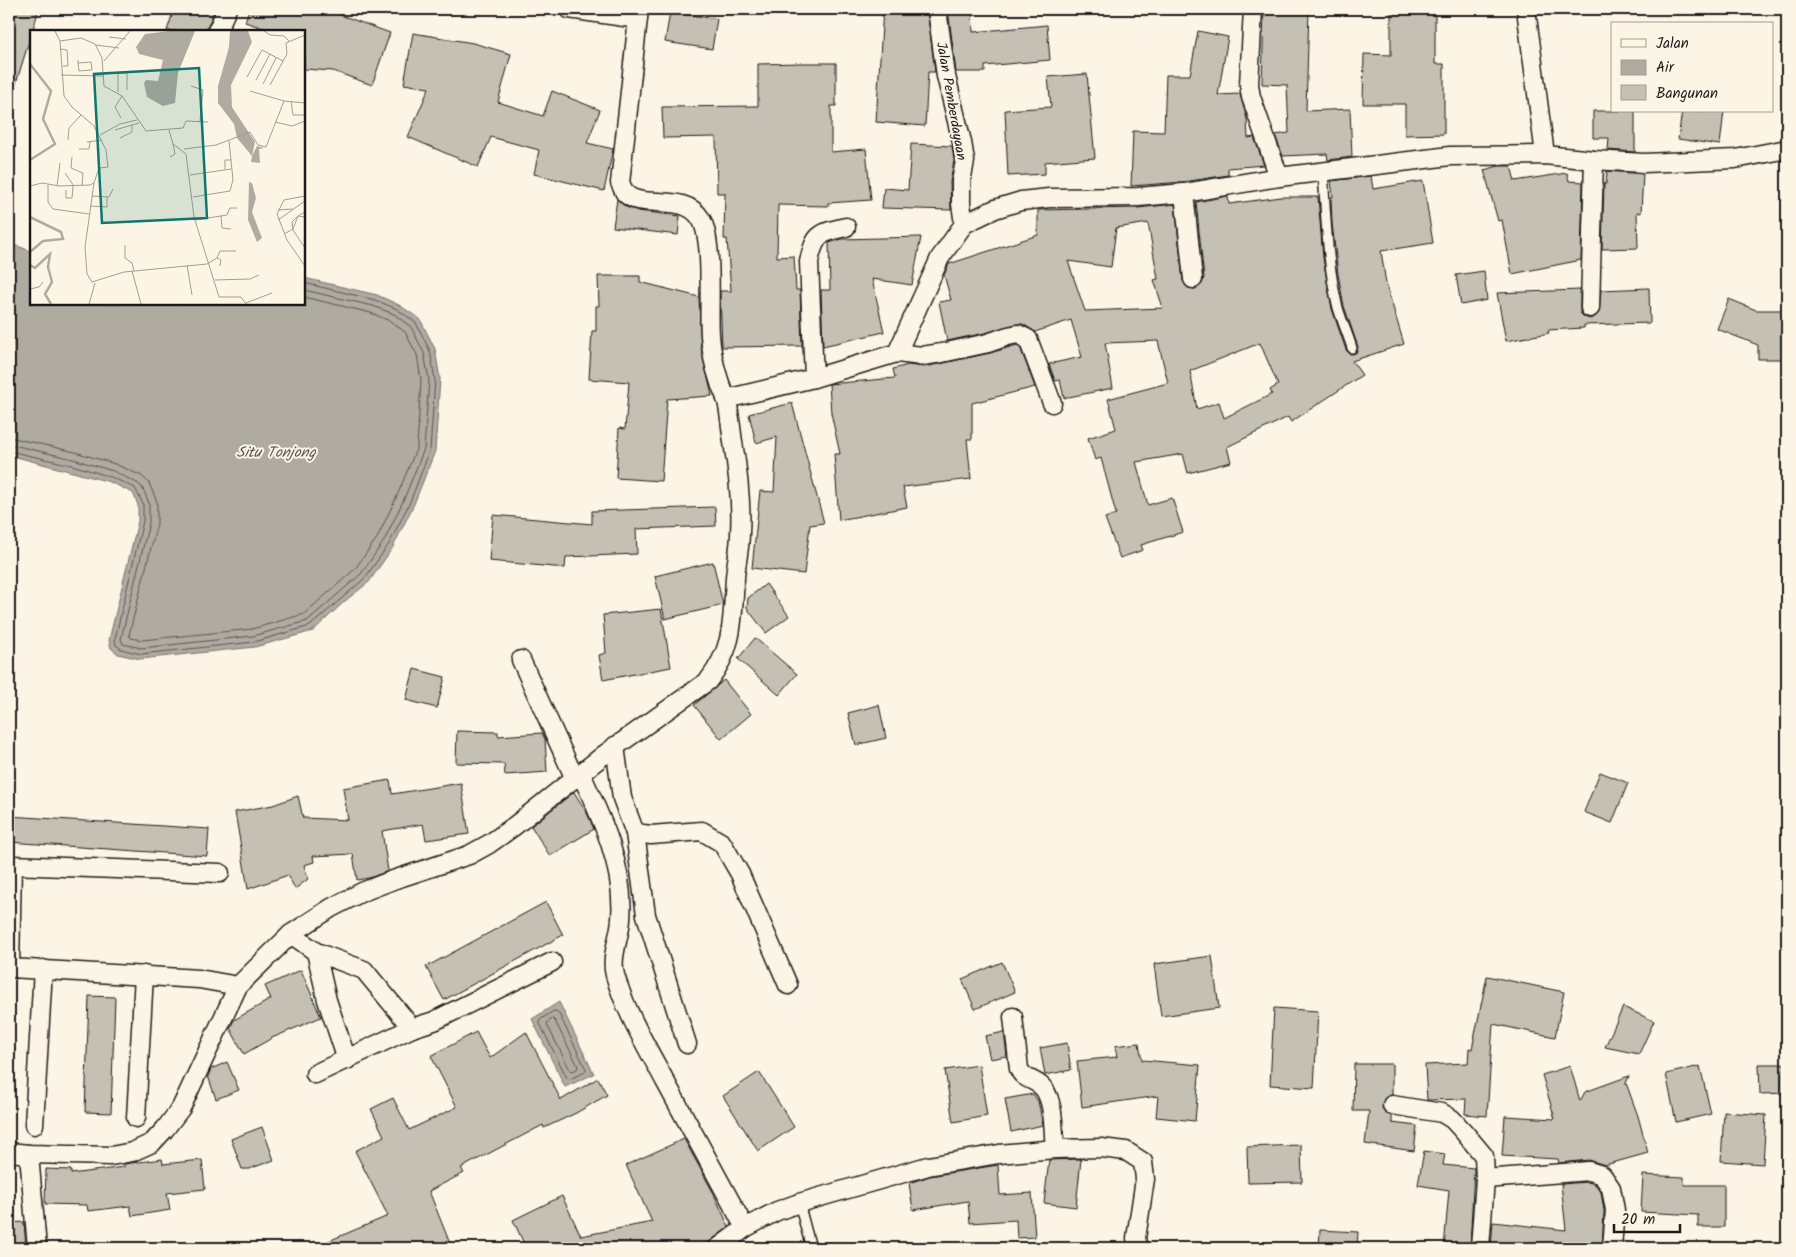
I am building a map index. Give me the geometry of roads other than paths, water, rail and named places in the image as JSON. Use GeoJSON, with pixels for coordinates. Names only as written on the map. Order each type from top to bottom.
{"type":"FeatureCollection","features":[{"type":"Feature","properties":{"kind":"street"},"geometry":{"type":"LineString","coordinates":[[217,30],[227,9]]}},
{"type":"Feature","properties":{"kind":"street"},"geometry":{"type":"LineString","coordinates":[[9,1152],[111,1156],[132,1152],[152,1142],[181,1108],[238,986],[291,934],[331,908],[362,892],[469,855],[513,827],[615,746],[708,681],[718,668],[726,652],[732,630],[741,506],[738,473],[726,399],[715,366],[711,343],[709,266],[705,228],[700,217],[690,208],[678,203],[635,199],[626,194],[620,183],[638,14],[569,9]]}},
{"type":"Feature","properties":{"kind":"street","name":"Jalan Pemberdayaan"},"geometry":{"type":"LineString","coordinates":[[937,9],[946,76],[965,161],[961,182],[961,204],[964,224]]}},
{"type":"Feature","properties":{"kind":"street"},"geometry":{"type":"LineString","coordinates":[[1253,9],[1249,85],[1251,97],[1279,177]]}},
{"type":"Feature","properties":{"kind":"street"},"geometry":{"type":"LineString","coordinates":[[1526,9],[1545,155]]}},
{"type":"Feature","properties":{"kind":"street"},"geometry":{"type":"LineString","coordinates":[[897,352],[940,258],[964,224],[995,209],[1021,201],[1049,198],[1138,197],[1184,193],[1279,177],[1450,156],[1545,155],[1644,163],[1735,160],[1787,149]]}},
{"type":"Feature","properties":{"kind":"street"},"geometry":{"type":"LineString","coordinates":[[1590,308],[1594,160]]}},
{"type":"Feature","properties":{"kind":"street"},"geometry":{"type":"LineString","coordinates":[[1184,193],[1193,279]]}},
{"type":"Feature","properties":{"kind":"street"},"geometry":{"type":"LineString","coordinates":[[814,378],[809,262],[812,244],[820,235],[846,227]]}},
{"type":"Feature","properties":{"kind":"street"},"geometry":{"type":"LineString","coordinates":[[726,399],[814,378],[897,352],[922,356],[988,343],[1018,334],[1028,339],[1052,403]]}},
{"type":"Feature","properties":{"kind":"street"},"geometry":{"type":"LineString","coordinates":[[521,660],[578,777],[604,825],[615,859],[621,896],[621,919],[614,964],[615,977],[633,1022],[745,1228]]}},
{"type":"Feature","properties":{"kind":"street"},"geometry":{"type":"LineString","coordinates":[[615,746],[622,798],[635,834],[646,915],[687,1044]]}},
{"type":"Feature","properties":{"kind":"street"},"geometry":{"type":"LineString","coordinates":[[635,834],[651,835],[702,831],[722,843],[740,874],[788,985]]}},
{"type":"Feature","properties":{"kind":"street"},"geometry":{"type":"LineString","coordinates":[[220,873],[12,865],[10,968],[199,978],[238,986]]}},
{"type":"Feature","properties":{"kind":"street"},"geometry":{"type":"LineString","coordinates":[[291,934],[316,952],[364,970],[412,1028]]}},
{"type":"Feature","properties":{"kind":"street"},"geometry":{"type":"LineString","coordinates":[[316,952],[326,1000],[347,1060]]}},
{"type":"Feature","properties":{"kind":"street"},"geometry":{"type":"LineString","coordinates":[[315,1074],[412,1028],[434,1021],[552,962]]}},
{"type":"Feature","properties":{"kind":"street"},"geometry":{"type":"LineString","coordinates":[[34,1125],[43,969]]}},
{"type":"Feature","properties":{"kind":"street"},"geometry":{"type":"LineString","coordinates":[[136,1118],[144,975]]}},
{"type":"Feature","properties":{"kind":"street"},"geometry":{"type":"LineString","coordinates":[[1013,1017],[1021,1074],[1041,1085],[1050,1099],[1055,1149]]}},
{"type":"Feature","properties":{"kind":"street"},"geometry":{"type":"LineString","coordinates":[[1392,1105],[1442,1113],[1452,1119],[1484,1156],[1485,1179],[1480,1248]]}},
{"type":"Feature","properties":{"kind":"street"},"geometry":{"type":"LineString","coordinates":[[718,1248],[745,1228],[777,1211],[928,1166],[999,1154],[1055,1149],[1101,1148],[1126,1150],[1143,1162],[1145,1179],[1136,1238],[1138,1248]]}},
{"type":"Feature","properties":{"kind":"street"},"geometry":{"type":"LineString","coordinates":[[29,1154],[37,1248]]}},
{"type":"Feature","properties":{"kind":"street"},"geometry":{"type":"LineString","coordinates":[[1485,1179],[1589,1171],[1602,1175],[1611,1188],[1615,1210],[1612,1248]]}},
{"type":"Feature","properties":{"kind":"lane"},"geometry":{"type":"LineString","coordinates":[[1323,172],[1333,284],[1338,309],[1352,348]]}},
{"type":"Feature","properties":{"kind":"lane"},"geometry":{"type":"LineString","coordinates":[[799,1203],[811,1248]]}},
{"type":"Feature","properties":{"kind":"water","name":"Situ Tonjong"},"geometry":{"type":"Polygon","coordinates":[[[9,243],[30,251],[30,305],[305,305],[305,278],[377,295],[399,305],[420,319],[435,349],[440,379],[435,451],[414,504],[393,547],[369,582],[345,601],[313,631],[255,647],[140,659],[118,654],[111,648],[109,640],[138,521],[138,505],[133,493],[110,482],[9,455],[9,243]]]}},
{"type":"Feature","properties":{"kind":"water"},"geometry":{"type":"Polygon","coordinates":[[[559,1002],[594,1074],[565,1087],[532,1019],[559,1002]]]}}]}
